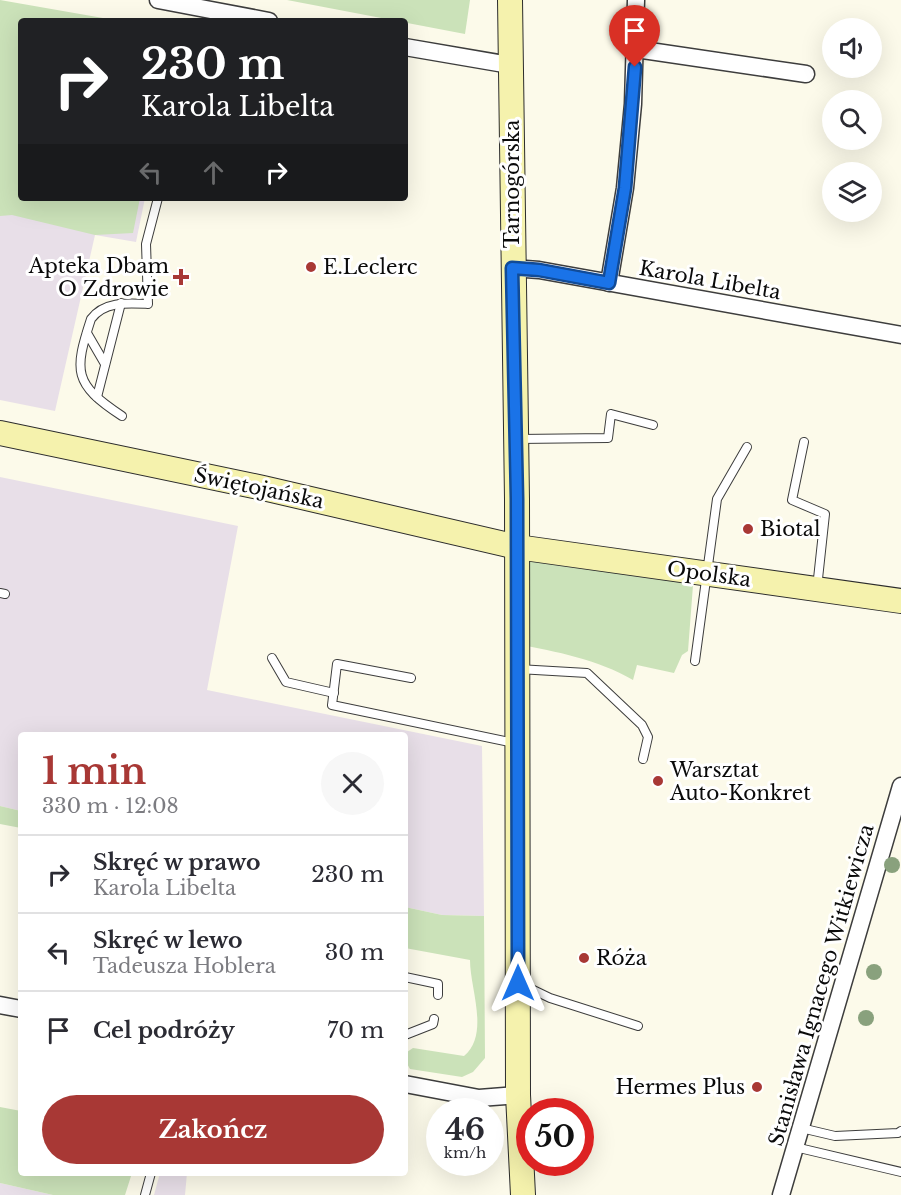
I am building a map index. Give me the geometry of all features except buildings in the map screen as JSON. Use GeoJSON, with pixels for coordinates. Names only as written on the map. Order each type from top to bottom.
{"type":"FeatureCollection","features":[{"type":"Feature","properties":{"kind":"main road","name":"Tarnogórska"},"geometry":{"type":"LineString","coordinates":[[510,0],[518,669],[518,1095],[523,1195]]}},
{"type":"Feature","properties":{"kind":"main road","name":"Świętojańska"},"geometry":{"type":"LineString","coordinates":[[0,433],[274,490],[517,547]]}},
{"type":"Feature","properties":{"kind":"main road","name":"Opolska"},"geometry":{"type":"LineString","coordinates":[[517,547],[901,601]]}},
{"type":"Feature","properties":{"kind":"street"},"geometry":{"type":"LineString","coordinates":[[158,0],[253,18]]}},
{"type":"Feature","properties":{"kind":"street"},"geometry":{"type":"LineString","coordinates":[[609,283],[625,188],[636,49],[636,0]]}},
{"type":"Feature","properties":{"kind":"street"},"geometry":{"type":"LineString","coordinates":[[408,48],[510,65]]}},
{"type":"Feature","properties":{"kind":"street"},"geometry":{"type":"LineString","coordinates":[[636,49],[806,74]]}},
{"type":"Feature","properties":{"kind":"street","name":"Karola Libelta"},"geometry":{"type":"LineString","coordinates":[[512,268],[539,270],[901,335]]}},
{"type":"Feature","properties":{"kind":"street","name":"Stanisława Ignacego Witkiewicza"},"geometry":{"type":"LineString","coordinates":[[781,1195],[901,786]]}},
{"type":"Feature","properties":{"kind":"street"},"geometry":{"type":"LineString","coordinates":[[0,1005],[18,1008]]}},
{"type":"Feature","properties":{"kind":"street"},"geometry":{"type":"LineString","coordinates":[[408,1085],[479,1098],[518,1095]]}},
{"type":"Feature","properties":{"kind":"lane"},"geometry":{"type":"LineString","coordinates":[[122,416],[97,397],[87,385],[78,363],[96,313],[122,303],[148,304],[146,244],[157,201]]}},
{"type":"Feature","properties":{"kind":"lane"},"geometry":{"type":"LineString","coordinates":[[97,397],[122,303]]}},
{"type":"Feature","properties":{"kind":"lane"},"geometry":{"type":"LineString","coordinates":[[87,333],[105,364]]}},
{"type":"Feature","properties":{"kind":"lane"},"geometry":{"type":"LineString","coordinates":[[516,439],[608,438],[611,414],[653,425]]}},
{"type":"Feature","properties":{"kind":"lane"},"geometry":{"type":"LineString","coordinates":[[804,442],[792,500],[825,514],[817,589]]}},
{"type":"Feature","properties":{"kind":"lane"},"geometry":{"type":"LineString","coordinates":[[695,661],[705,573],[717,499],[747,447]]}},
{"type":"Feature","properties":{"kind":"lane"},"geometry":{"type":"LineString","coordinates":[[272,658],[286,682],[334,693]]}},
{"type":"Feature","properties":{"kind":"lane"},"geometry":{"type":"LineString","coordinates":[[411,678],[337,664],[332,705],[518,743]]}},
{"type":"Feature","properties":{"kind":"lane"},"geometry":{"type":"LineString","coordinates":[[518,669],[587,673],[642,725],[648,737],[643,759]]}},
{"type":"Feature","properties":{"kind":"lane"},"geometry":{"type":"LineString","coordinates":[[408,978],[438,984],[438,995]]}},
{"type":"Feature","properties":{"kind":"lane"},"geometry":{"type":"LineString","coordinates":[[518,983],[550,998],[638,1026]]}},
{"type":"Feature","properties":{"kind":"lane"},"geometry":{"type":"LineString","coordinates":[[408,1034],[433,1024],[434,1019]]}},
{"type":"Feature","properties":{"kind":"lane"},"geometry":{"type":"LineString","coordinates":[[801,1128],[835,1136],[901,1131]]}},
{"type":"Feature","properties":{"kind":"lane"},"geometry":{"type":"LineString","coordinates":[[795,1147],[901,1172]]}},
{"type":"Feature","properties":{"kind":"lane"},"geometry":{"type":"LineString","coordinates":[[145,1195],[150,1176]]}},
{"type":"Feature","properties":{"kind":"shaded area"},"geometry":{"type":"Polygon","coordinates":[[[0,5],[18,19],[18,201],[144,201],[136,242],[95,235],[55,411],[0,400],[0,5]]]}},
{"type":"Feature","properties":{"kind":"shaded area"},"geometry":{"type":"Polygon","coordinates":[[[0,477],[238,526],[207,690],[482,746],[484,916],[442,915],[408,908],[408,732],[18,732],[18,810],[0,806],[0,477]]]}},
{"type":"Feature","properties":{"kind":"shaded area"},"geometry":{"type":"Polygon","coordinates":[[[159,1176],[187,1176],[185,1195],[154,1195],[159,1176]]]}},
{"type":"Feature","properties":{"kind":"shaded area"},"geometry":{"type":"Polygon","coordinates":[[[0,1183],[53,1195],[0,1195],[0,1183]]]}},
{"type":"Feature","properties":{"kind":"green space"},"geometry":{"type":"Polygon","coordinates":[[[0,0],[103,18],[18,18],[18,201],[139,201],[133,233],[95,235],[12,215],[0,216],[0,0]]]}},
{"type":"Feature","properties":{"kind":"green space"},"geometry":{"type":"Polygon","coordinates":[[[287,0],[470,0],[465,34],[408,23],[408,18],[381,18],[287,0]]]}},
{"type":"Feature","properties":{"kind":"green space"},"geometry":{"type":"Polygon","coordinates":[[[517,547],[694,572],[688,651],[682,655],[674,673],[637,665],[633,680],[591,661],[517,644],[517,547]]]}},
{"type":"Feature","properties":{"kind":"green space"},"geometry":{"type":"Polygon","coordinates":[[[0,806],[18,810],[18,827],[0,824],[0,806]]]}},
{"type":"Feature","properties":{"kind":"green space"},"geometry":{"type":"Polygon","coordinates":[[[408,908],[442,915],[484,916],[485,1058],[473,1072],[462,1077],[410,1069],[408,1051],[413,1048],[464,1056],[472,1047],[476,1036],[477,1011],[470,960],[408,949],[408,908]]]}},
{"type":"Feature","properties":{"kind":"green space"},"geometry":{"type":"Polygon","coordinates":[[[0,1107],[18,1110],[18,1176],[131,1176],[125,1195],[53,1195],[0,1183],[0,1107]]]}},
{"type":"Feature","properties":{"kind":"place","name":"E.Leclerc"},"geometry":{"type":"Point","coordinates":[311,267]}},
{"type":"Feature","properties":{"kind":"place","name":"Apteka Dbam O Zdrowie"},"geometry":{"type":"Point","coordinates":[181,277]}},
{"type":"Feature","properties":{"kind":"place","name":"Biotal"},"geometry":{"type":"Point","coordinates":[748,529]}},
{"type":"Feature","properties":{"kind":"place","name":"Warsztat Auto-Konkret"},"geometry":{"type":"Point","coordinates":[658,781]}},
{"type":"Feature","properties":{"kind":"place","name":"Róża"},"geometry":{"type":"Point","coordinates":[584,958]}},
{"type":"Feature","properties":{"kind":"place","name":"Hermes Plus"},"geometry":{"type":"Point","coordinates":[757,1087]}},
{"type":"Feature","properties":{"kind":"route"},"geometry":{"type":"LineString","coordinates":[[518,983],[517,499],[512,268],[539,270],[609,283],[625,188],[635,67]]}}]}
